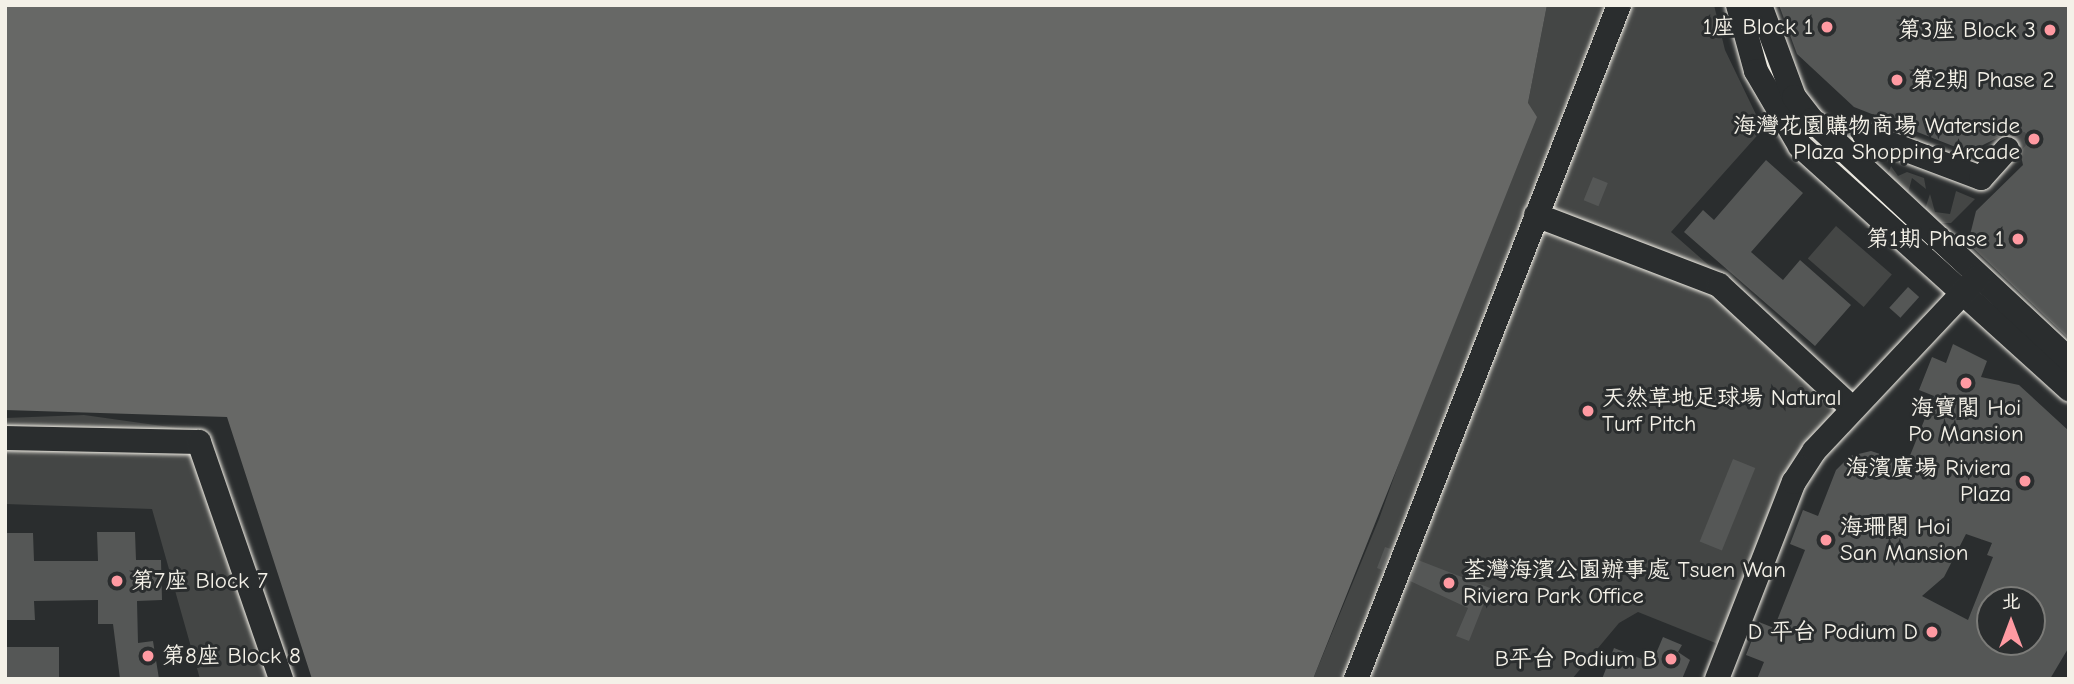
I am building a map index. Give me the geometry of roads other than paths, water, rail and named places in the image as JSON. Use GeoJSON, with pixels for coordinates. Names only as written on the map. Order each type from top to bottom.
{"type":"FeatureCollection","features":[{"type":"Feature","properties":{"kind":"street"},"geometry":{"type":"LineString","coordinates":[[1356,679],[1619,5]]}},
{"type":"Feature","properties":{"kind":"street"},"geometry":{"type":"LineString","coordinates":[[1738,5],[1756,71],[1783,125],[1839,186],[2069,360]]}},
{"type":"Feature","properties":{"kind":"street"},"geometry":{"type":"LineString","coordinates":[[1760,5],[1794,97],[1812,120],[2069,389]]}},
{"type":"Feature","properties":{"kind":"street"},"geometry":{"type":"LineString","coordinates":[[1864,134],[1980,178],[2007,149]]}},
{"type":"Feature","properties":{"kind":"street"},"geometry":{"type":"LineString","coordinates":[[1536,215],[1719,285],[1853,408]]}},
{"type":"Feature","properties":{"kind":"street"},"geometry":{"type":"LineString","coordinates":[[1717,679],[1794,482],[1853,408],[1970,285]]}},
{"type":"Feature","properties":{"kind":"street"},"geometry":{"type":"LineString","coordinates":[[5,438],[199,442],[281,679]]}},
{"type":"Feature","properties":{"kind":"tunnel"},"geometry":{"type":"LineString","coordinates":[[2007,149],[2024,129]]}},
{"type":"Feature","properties":{"kind":"place","name":"1座 Block 1"},"geometry":{"type":"Point","coordinates":[1827,27]}},
{"type":"Feature","properties":{"kind":"place","name":"第3座 Block 3"},"geometry":{"type":"Point","coordinates":[2050,30]}},
{"type":"Feature","properties":{"kind":"place","name":"第2期 Phase 2"},"geometry":{"type":"Point","coordinates":[1897,80]}},
{"type":"Feature","properties":{"kind":"place","name":"海灣花園購物商場 Waterside Plaza Shopping Arcade"},"geometry":{"type":"Point","coordinates":[2034,139]}},
{"type":"Feature","properties":{"kind":"place","name":"第1期 Phase 1"},"geometry":{"type":"Point","coordinates":[2018,239]}},
{"type":"Feature","properties":{"kind":"place","name":"海寶閣 Hoi Po Mansion"},"geometry":{"type":"Point","coordinates":[1966,383]}},
{"type":"Feature","properties":{"kind":"place","name":"天然草地足球場 Natural Turf Pitch"},"geometry":{"type":"Point","coordinates":[1588,411]}},
{"type":"Feature","properties":{"kind":"place","name":"海濱廣場 Riviera Plaza"},"geometry":{"type":"Point","coordinates":[2025,481]}},
{"type":"Feature","properties":{"kind":"place","name":"海珊閣 Hoi San Mansion"},"geometry":{"type":"Point","coordinates":[1826,540]}},
{"type":"Feature","properties":{"kind":"place","name":"第7座 Block 7"},"geometry":{"type":"Point","coordinates":[117,581]}},
{"type":"Feature","properties":{"kind":"place","name":"荃灣海濱公園辦事處 Tsuen Wan Riviera Park Office"},"geometry":{"type":"Point","coordinates":[1449,583]}},
{"type":"Feature","properties":{"kind":"place","name":"D 平台 Podium D"},"geometry":{"type":"Point","coordinates":[1932,632]}},
{"type":"Feature","properties":{"kind":"place","name":"第8座 Block 8"},"geometry":{"type":"Point","coordinates":[148,656]}},
{"type":"Feature","properties":{"kind":"place","name":"B平台 Podium B"},"geometry":{"type":"Point","coordinates":[1671,659]}}]}
